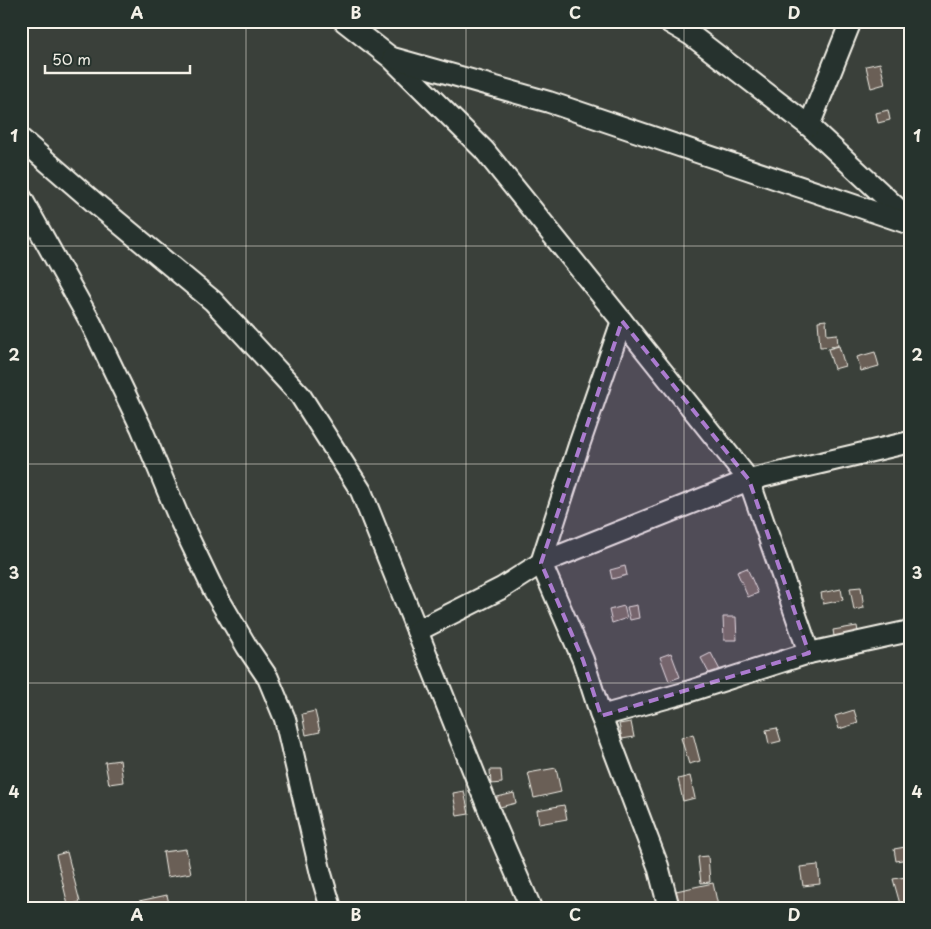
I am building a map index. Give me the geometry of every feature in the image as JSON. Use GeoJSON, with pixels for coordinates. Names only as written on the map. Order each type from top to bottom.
{"type":"FeatureCollection","features":[{"type":"Feature","properties":{"kind":"street"},"geometry":{"type":"LineString","coordinates":[[344,21],[390,58],[484,150],[749,480],[809,653]]}},
{"type":"Feature","properties":{"kind":"street"},"geometry":{"type":"LineString","coordinates":[[667,21],[691,35],[809,126],[910,220]]}},
{"type":"Feature","properties":{"kind":"street"},"geometry":{"type":"LineString","coordinates":[[809,126],[851,21]]}},
{"type":"Feature","properties":{"kind":"street"},"geometry":{"type":"LineString","coordinates":[[390,58],[549,102],[910,224]]}},
{"type":"Feature","properties":{"kind":"street"},"geometry":{"type":"LineString","coordinates":[[21,138],[95,203],[213,301],[300,395],[361,491],[493,820],[531,908]]}},
{"type":"Feature","properties":{"kind":"street"},"geometry":{"type":"LineString","coordinates":[[21,197],[91,323],[141,427],[179,518],[213,589],[247,647],[268,678],[285,719],[321,874],[331,908]]}},
{"type":"Feature","properties":{"kind":"street"},"geometry":{"type":"LineString","coordinates":[[622,321],[541,563],[583,660],[601,716],[658,866],[669,908]]}},
{"type":"Feature","properties":{"kind":"street"},"geometry":{"type":"LineString","coordinates":[[417,631],[502,588],[541,563],[749,480],[910,442]]}},
{"type":"Feature","properties":{"kind":"street"},"geometry":{"type":"LineString","coordinates":[[601,716],[684,693],[809,653],[910,630]]}},
{"type":"Feature","properties":{"kind":"highlighted area"},"geometry":{"type":"Polygon","coordinates":[[[622,321],[749,480],[809,653],[601,716],[583,660],[541,563],[622,321]]]}},
{"type":"Feature","properties":{"kind":"building"},"geometry":{"type":"Polygon","coordinates":[[[880,63],[885,84],[871,88],[866,66],[880,63]]]}},
{"type":"Feature","properties":{"kind":"building"},"geometry":{"type":"Polygon","coordinates":[[[888,110],[890,120],[878,123],[876,113],[888,110]]]}},
{"type":"Feature","properties":{"kind":"building"},"geometry":{"type":"Polygon","coordinates":[[[826,320],[827,335],[837,334],[838,346],[820,347],[818,321],[826,320]]]}},
{"type":"Feature","properties":{"kind":"building"},"geometry":{"type":"Polygon","coordinates":[[[839,346],[845,366],[834,369],[828,349],[839,346]]]}},
{"type":"Feature","properties":{"kind":"building"},"geometry":{"type":"Polygon","coordinates":[[[875,352],[879,366],[861,371],[857,357],[875,352]]]}},
{"type":"Feature","properties":{"kind":"building"},"geometry":{"type":"Polygon","coordinates":[[[625,566],[627,575],[612,579],[610,570],[625,566]]]}},
{"type":"Feature","properties":{"kind":"building"},"geometry":{"type":"Polygon","coordinates":[[[747,568],[758,593],[748,597],[737,572],[747,568]]]}},
{"type":"Feature","properties":{"kind":"building"},"geometry":{"type":"Polygon","coordinates":[[[861,587],[864,608],[854,610],[850,588],[861,587]]]}},
{"type":"Feature","properties":{"kind":"building"},"geometry":{"type":"Polygon","coordinates":[[[841,589],[843,600],[823,604],[821,593],[841,589]]]}},
{"type":"Feature","properties":{"kind":"building"},"geometry":{"type":"Polygon","coordinates":[[[803,597],[805,607],[794,609],[792,599],[803,597]]]}},
{"type":"Feature","properties":{"kind":"building"},"geometry":{"type":"Polygon","coordinates":[[[637,605],[639,618],[630,620],[627,607],[637,605]]]}},
{"type":"Feature","properties":{"kind":"building"},"geometry":{"type":"Polygon","coordinates":[[[624,606],[627,618],[612,623],[609,610],[624,606]]]}},
{"type":"Feature","properties":{"kind":"building"},"geometry":{"type":"Polygon","coordinates":[[[723,617],[736,617],[737,640],[724,640],[723,617]]]}},
{"type":"Feature","properties":{"kind":"building"},"geometry":{"type":"Polygon","coordinates":[[[857,626],[859,637],[835,642],[833,630],[857,626]]]}},
{"type":"Feature","properties":{"kind":"building"},"geometry":{"type":"Polygon","coordinates":[[[671,653],[680,677],[669,681],[660,657],[671,653]]]}},
{"type":"Feature","properties":{"kind":"building"},"geometry":{"type":"Polygon","coordinates":[[[711,653],[721,672],[711,677],[701,658],[711,653]]]}},
{"type":"Feature","properties":{"kind":"building"},"geometry":{"type":"Polygon","coordinates":[[[854,710],[858,723],[839,729],[835,716],[854,710]]]}},
{"type":"Feature","properties":{"kind":"building"},"geometry":{"type":"Polygon","coordinates":[[[315,711],[320,732],[306,735],[302,714],[315,711]]]}},
{"type":"Feature","properties":{"kind":"building"},"geometry":{"type":"Polygon","coordinates":[[[631,722],[634,737],[622,739],[619,724],[631,722]]]}},
{"type":"Feature","properties":{"kind":"building"},"geometry":{"type":"Polygon","coordinates":[[[777,728],[781,741],[769,744],[766,730],[777,728]]]}},
{"type":"Feature","properties":{"kind":"building"},"geometry":{"type":"Polygon","coordinates":[[[693,734],[700,761],[689,764],[681,738],[693,734]]]}},
{"type":"Feature","properties":{"kind":"building"},"geometry":{"type":"Polygon","coordinates":[[[120,760],[123,782],[109,784],[105,762],[120,760]]]}},
{"type":"Feature","properties":{"kind":"building"},"geometry":{"type":"Polygon","coordinates":[[[556,768],[561,792],[534,798],[528,773],[556,768]]]}},
{"type":"Feature","properties":{"kind":"building"},"geometry":{"type":"Polygon","coordinates":[[[490,770],[501,770],[502,783],[491,784],[490,770]]]}},
{"type":"Feature","properties":{"kind":"building"},"geometry":{"type":"Polygon","coordinates":[[[690,776],[695,798],[683,801],[678,779],[690,776]]]}},
{"type":"Feature","properties":{"kind":"building"},"geometry":{"type":"Polygon","coordinates":[[[464,791],[469,814],[457,816],[453,793],[464,791]]]}},
{"type":"Feature","properties":{"kind":"building"},"geometry":{"type":"Polygon","coordinates":[[[514,793],[516,803],[488,810],[485,800],[514,793]]]}},
{"type":"Feature","properties":{"kind":"building"},"geometry":{"type":"Polygon","coordinates":[[[564,805],[567,819],[539,824],[537,810],[564,805]]]}},
{"type":"Feature","properties":{"kind":"building"},"geometry":{"type":"Polygon","coordinates":[[[905,847],[908,859],[896,861],[894,849],[905,847]]]}},
{"type":"Feature","properties":{"kind":"building"},"geometry":{"type":"Polygon","coordinates":[[[186,849],[191,873],[167,877],[163,852],[186,849]]]}},
{"type":"Feature","properties":{"kind":"building"},"geometry":{"type":"Polygon","coordinates":[[[67,852],[80,902],[68,905],[56,855],[67,852]]]}},
{"type":"Feature","properties":{"kind":"building"},"geometry":{"type":"Polygon","coordinates":[[[708,856],[710,882],[701,883],[698,857],[708,856]]]}},
{"type":"Feature","properties":{"kind":"building"},"geometry":{"type":"Polygon","coordinates":[[[818,865],[820,884],[803,886],[800,867],[818,865]]]}},
{"type":"Feature","properties":{"kind":"building"},"geometry":{"type":"Polygon","coordinates":[[[906,877],[910,890],[910,901],[900,904],[893,879],[906,877]]]}},
{"type":"Feature","properties":{"kind":"building"},"geometry":{"type":"Polygon","coordinates":[[[713,883],[718,906],[710,908],[680,908],[676,891],[713,883]]]}},
{"type":"Feature","properties":{"kind":"building"},"geometry":{"type":"Polygon","coordinates":[[[167,895],[170,908],[140,908],[139,901],[167,895]]]}}]}
